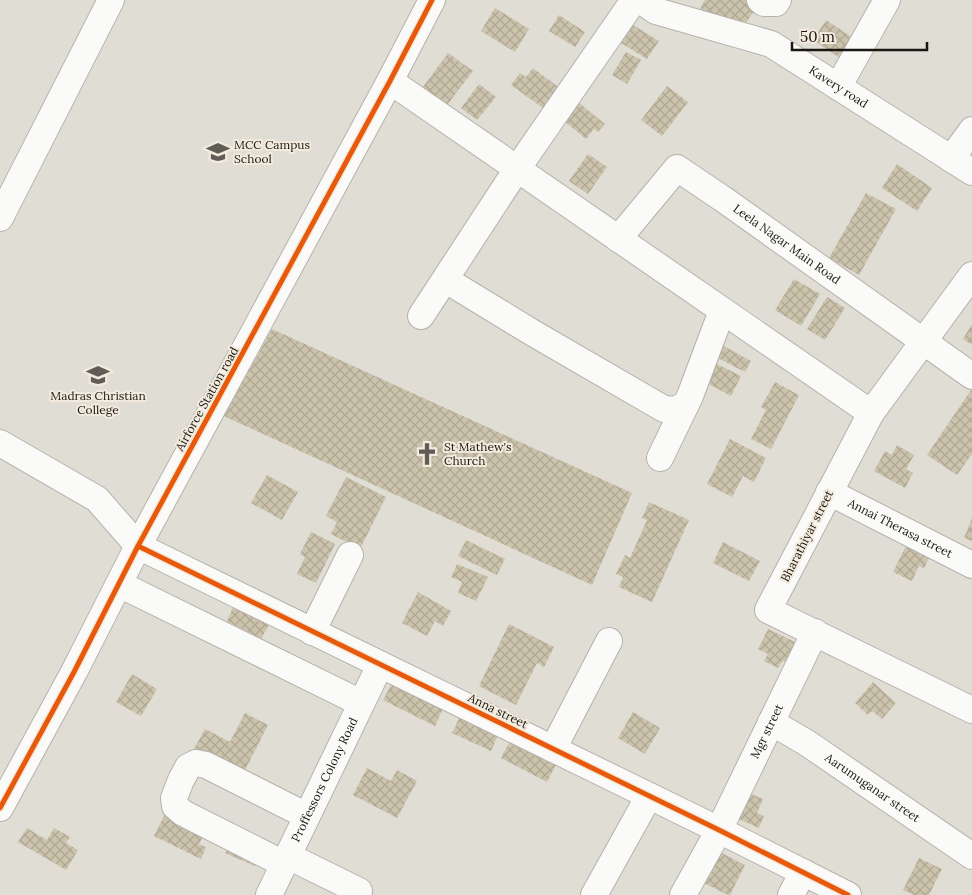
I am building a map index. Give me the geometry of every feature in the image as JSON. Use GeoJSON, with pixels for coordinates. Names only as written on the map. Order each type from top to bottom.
{"type":"FeatureCollection","features":[{"type":"Feature","properties":{"kind":"street"},"geometry":{"type":"LineString","coordinates":[[0,218],[111,0]]}},
{"type":"Feature","properties":{"kind":"street","name":"Airforce Station road"},"geometry":{"type":"LineString","coordinates":[[0,808],[74,672],[138,546],[432,0]]}},
{"type":"Feature","properties":{"kind":"street"},"geometry":{"type":"LineString","coordinates":[[421,316],[517,169],[634,0]]}},
{"type":"Feature","properties":{"kind":"street","name":"Kavery road"},"geometry":{"type":"LineString","coordinates":[[640,0],[656,11],[771,44],[961,165]]}},
{"type":"Feature","properties":{"kind":"street"},"geometry":{"type":"LineString","coordinates":[[760,0],[764,4],[776,4],[778,0]]}},
{"type":"Feature","properties":{"kind":"street"},"geometry":{"type":"LineString","coordinates":[[838,87],[887,0]]}},
{"type":"Feature","properties":{"kind":"street"},"geometry":{"type":"LineString","coordinates":[[390,81],[871,413]]}},
{"type":"Feature","properties":{"kind":"street"},"geometry":{"type":"LineString","coordinates":[[961,165],[972,130]]}},
{"type":"Feature","properties":{"kind":"street","name":"Leela Nagar Main Road"},"geometry":{"type":"LineString","coordinates":[[618,239],[677,168],[972,376]]}},
{"type":"Feature","properties":{"kind":"street","name":"Bharathiyar street"},"geometry":{"type":"LineString","coordinates":[[972,275],[871,413],[768,610],[972,710]]}},
{"type":"Feature","properties":{"kind":"street"},"geometry":{"type":"LineString","coordinates":[[446,280],[532,333],[664,409],[676,410],[686,404]]}},
{"type":"Feature","properties":{"kind":"street"},"geometry":{"type":"LineString","coordinates":[[660,458],[686,404],[722,311]]}},
{"type":"Feature","properties":{"kind":"street"},"geometry":{"type":"LineString","coordinates":[[0,443],[97,499],[138,546]]}},
{"type":"Feature","properties":{"kind":"street","name":"Annai Therasa street"},"geometry":{"type":"LineString","coordinates":[[829,492],[972,565]]}},
{"type":"Feature","properties":{"kind":"street","name":"Anna street"},"geometry":{"type":"LineString","coordinates":[[138,546],[848,895]]}},
{"type":"Feature","properties":{"kind":"street"},"geometry":{"type":"LineString","coordinates":[[312,632],[350,555]]}},
{"type":"Feature","properties":{"kind":"street"},"geometry":{"type":"LineString","coordinates":[[119,584],[361,703]]}},
{"type":"Feature","properties":{"kind":"street","name":"Mgr street"},"geometry":{"type":"LineString","coordinates":[[683,895],[719,830],[815,632]]}},
{"type":"Feature","properties":{"kind":"street"},"geometry":{"type":"LineString","coordinates":[[553,749],[609,641]]}},
{"type":"Feature","properties":{"kind":"street","name":"Proffessors Colony Road"},"geometry":{"type":"LineString","coordinates":[[269,895],[380,665]]}},
{"type":"Feature","properties":{"kind":"street","name":"Aarumuganar street"},"geometry":{"type":"LineString","coordinates":[[771,722],[807,743],[972,856]]}},
{"type":"Feature","properties":{"kind":"street"},"geometry":{"type":"LineString","coordinates":[[307,816],[206,765],[196,763],[188,767],[174,798],[175,806],[183,813],[359,891]]}},
{"type":"Feature","properties":{"kind":"street"},"geometry":{"type":"LineString","coordinates":[[594,895],[649,796]]}},
{"type":"Feature","properties":{"kind":"street"},"geometry":{"type":"LineString","coordinates":[[791,895],[803,872]]}},
{"type":"Feature","properties":{"kind":"building"},"geometry":{"type":"Polygon","coordinates":[[[705,0],[746,0],[757,7],[746,23],[718,20],[700,8],[705,0]]]}},
{"type":"Feature","properties":{"kind":"building"},"geometry":{"type":"Polygon","coordinates":[[[495,8],[529,29],[515,52],[481,31],[495,8]]]}},
{"type":"Feature","properties":{"kind":"building"},"geometry":{"type":"Polygon","coordinates":[[[559,15],[585,32],[575,47],[549,31],[559,15]]]}},
{"type":"Feature","properties":{"kind":"building"},"geometry":{"type":"Polygon","coordinates":[[[826,20],[856,40],[843,60],[813,40],[826,20]]]}},
{"type":"Feature","properties":{"kind":"building"},"geometry":{"type":"Polygon","coordinates":[[[633,25],[659,41],[647,59],[621,43],[633,25]]]}},
{"type":"Feature","properties":{"kind":"building"},"geometry":{"type":"Polygon","coordinates":[[[626,52],[641,60],[627,84],[612,75],[626,52]]]}},
{"type":"Feature","properties":{"kind":"building"},"geometry":{"type":"Polygon","coordinates":[[[448,53],[473,71],[447,105],[423,87],[448,53]]]}},
{"type":"Feature","properties":{"kind":"building"},"geometry":{"type":"Polygon","coordinates":[[[533,68],[565,92],[550,113],[511,85],[520,73],[526,77],[533,68]]]}},
{"type":"Feature","properties":{"kind":"building"},"geometry":{"type":"Polygon","coordinates":[[[479,84],[496,97],[477,120],[461,108],[479,84]]]}},
{"type":"Feature","properties":{"kind":"building"},"geometry":{"type":"Polygon","coordinates":[[[667,86],[688,102],[662,136],[641,120],[667,86]]]}},
{"type":"Feature","properties":{"kind":"building"},"geometry":{"type":"Polygon","coordinates":[[[578,102],[605,124],[598,132],[594,129],[586,139],[563,120],[578,102]]]}},
{"type":"Feature","properties":{"kind":"building"},"geometry":{"type":"Polygon","coordinates":[[[588,154],[607,167],[588,194],[569,181],[588,154]]]}},
{"type":"Feature","properties":{"kind":"building"},"geometry":{"type":"Polygon","coordinates":[[[897,164],[932,188],[917,211],[882,188],[897,164]]]}},
{"type":"Feature","properties":{"kind":"building"},"geometry":{"type":"Polygon","coordinates":[[[866,193],[896,209],[859,275],[829,258],[866,193]]]}},
{"type":"Feature","properties":{"kind":"building"},"geometry":{"type":"Polygon","coordinates":[[[794,279],[820,294],[801,326],[775,310],[794,279]]]}},
{"type":"Feature","properties":{"kind":"building"},"geometry":{"type":"Polygon","coordinates":[[[827,297],[845,308],[825,340],[807,329],[827,297]]]}},
{"type":"Feature","properties":{"kind":"building"},"geometry":{"type":"Polygon","coordinates":[[[972,324],[972,345],[963,339],[972,324]]]}},
{"type":"Feature","properties":{"kind":"building","name":"St Mathew's Church"},"geometry":{"type":"Polygon","coordinates":[[[272,329],[632,493],[592,585],[224,416],[272,329]]]}},
{"type":"Feature","properties":{"kind":"building"},"geometry":{"type":"Polygon","coordinates":[[[722,345],[751,361],[745,372],[716,357],[722,345]]]}},
{"type":"Feature","properties":{"kind":"building"},"geometry":{"type":"Polygon","coordinates":[[[711,361],[741,376],[731,396],[701,380],[711,361]]]}},
{"type":"Feature","properties":{"kind":"building"},"geometry":{"type":"Polygon","coordinates":[[[775,382],[799,395],[771,449],[751,439],[766,410],[761,407],[775,382]]]}},
{"type":"Feature","properties":{"kind":"building"},"geometry":{"type":"Polygon","coordinates":[[[971,390],[972,454],[957,475],[927,455],[971,390]]]}},
{"type":"Feature","properties":{"kind":"building"},"geometry":{"type":"Polygon","coordinates":[[[730,439],[766,458],[754,482],[743,476],[732,497],[707,484],[730,439]]]}},
{"type":"Feature","properties":{"kind":"building"},"geometry":{"type":"Polygon","coordinates":[[[897,445],[914,455],[906,469],[913,473],[905,488],[874,471],[885,451],[892,455],[897,445]]]}},
{"type":"Feature","properties":{"kind":"building"},"geometry":{"type":"Polygon","coordinates":[[[267,475],[298,492],[282,520],[251,503],[267,475]]]}},
{"type":"Feature","properties":{"kind":"building"},"geometry":{"type":"Polygon","coordinates":[[[346,477],[386,497],[360,549],[331,534],[337,522],[326,516],[346,477]]]}},
{"type":"Feature","properties":{"kind":"building"},"geometry":{"type":"Polygon","coordinates":[[[649,502],[689,520],[652,602],[619,587],[623,577],[616,574],[625,555],[630,558],[647,520],[642,518],[649,502]]]}},
{"type":"Feature","properties":{"kind":"building"},"geometry":{"type":"Polygon","coordinates":[[[972,518],[972,541],[964,538],[972,518]]]}},
{"type":"Feature","properties":{"kind":"building"},"geometry":{"type":"Polygon","coordinates":[[[311,532],[335,544],[316,583],[297,574],[305,557],[300,554],[311,532]]]}},
{"type":"Feature","properties":{"kind":"building"},"geometry":{"type":"Polygon","coordinates":[[[466,540],[505,559],[497,575],[458,556],[466,540]]]}},
{"type":"Feature","properties":{"kind":"building"},"geometry":{"type":"Polygon","coordinates":[[[723,542],[760,561],[749,581],[713,563],[723,542]]]}},
{"type":"Feature","properties":{"kind":"building"},"geometry":{"type":"Polygon","coordinates":[[[906,546],[929,558],[924,568],[919,566],[912,581],[893,572],[906,546]]]}},
{"type":"Feature","properties":{"kind":"building"},"geometry":{"type":"Polygon","coordinates":[[[457,564],[488,577],[476,601],[458,593],[462,582],[451,577],[457,564]]]}},
{"type":"Feature","properties":{"kind":"building"},"geometry":{"type":"Polygon","coordinates":[[[418,592],[451,611],[443,626],[435,621],[427,636],[402,623],[418,592]]]}},
{"type":"Feature","properties":{"kind":"building"},"geometry":{"type":"Polygon","coordinates":[[[234,605],[270,623],[261,639],[227,621],[234,605]]]}},
{"type":"Feature","properties":{"kind":"building"},"geometry":{"type":"Polygon","coordinates":[[[509,624],[554,647],[544,667],[537,663],[516,705],[479,686],[509,624]]]}},
{"type":"Feature","properties":{"kind":"building"},"geometry":{"type":"Polygon","coordinates":[[[768,629],[795,642],[785,662],[782,661],[778,668],[764,661],[768,654],[758,649],[768,629]]]}},
{"type":"Feature","properties":{"kind":"building"},"geometry":{"type":"Polygon","coordinates":[[[132,674],[157,689],[141,716],[116,702],[132,674]]]}},
{"type":"Feature","properties":{"kind":"building"},"geometry":{"type":"Polygon","coordinates":[[[873,682],[896,703],[882,719],[872,711],[868,715],[855,703],[873,682]]]}},
{"type":"Feature","properties":{"kind":"building"},"geometry":{"type":"Polygon","coordinates":[[[392,683],[443,709],[435,726],[383,700],[392,683]]]}},
{"type":"Feature","properties":{"kind":"building"},"geometry":{"type":"Polygon","coordinates":[[[633,712],[660,728],[645,754],[618,738],[633,712]]]}},
{"type":"Feature","properties":{"kind":"building"},"geometry":{"type":"Polygon","coordinates":[[[245,713],[268,725],[243,774],[194,749],[205,729],[230,742],[245,713]]]}},
{"type":"Feature","properties":{"kind":"building"},"geometry":{"type":"Polygon","coordinates":[[[460,717],[498,735],[491,751],[452,733],[460,717]]]}},
{"type":"Feature","properties":{"kind":"building"},"geometry":{"type":"Polygon","coordinates":[[[510,741],[556,765],[547,782],[501,758],[510,741]]]}},
{"type":"Feature","properties":{"kind":"building"},"geometry":{"type":"Polygon","coordinates":[[[367,768],[391,781],[397,770],[417,781],[397,818],[353,795],[367,768]]]}},
{"type":"Feature","properties":{"kind":"building"},"geometry":{"type":"Polygon","coordinates":[[[747,792],[763,799],[757,813],[764,816],[759,828],[736,818],[747,792]]]}},
{"type":"Feature","properties":{"kind":"building"},"geometry":{"type":"Polygon","coordinates":[[[167,810],[206,830],[199,844],[206,847],[201,859],[154,836],[167,810]]]}},
{"type":"Feature","properties":{"kind":"building"},"geometry":{"type":"Polygon","coordinates":[[[27,828],[47,840],[54,828],[70,837],[66,843],[78,850],[66,870],[18,842],[27,828]]]}},
{"type":"Feature","properties":{"kind":"building"},"geometry":{"type":"Polygon","coordinates":[[[229,845],[258,858],[255,866],[225,853],[229,845]]]}},
{"type":"Feature","properties":{"kind":"building"},"geometry":{"type":"Polygon","coordinates":[[[716,850],[745,865],[730,895],[700,881],[716,850]]]}},
{"type":"Feature","properties":{"kind":"building"},"geometry":{"type":"Polygon","coordinates":[[[919,858],[942,869],[929,895],[914,895],[903,890],[919,858]]]}},
{"type":"Feature","properties":{"kind":"cycle path"},"geometry":{"type":"LineString","coordinates":[[0,808],[74,672],[138,546],[432,0]]}},
{"type":"Feature","properties":{"kind":"cycle path"},"geometry":{"type":"LineString","coordinates":[[138,546],[848,895]]}},
{"type":"Feature","properties":{"kind":"place","name":"MCC Campus School"},"geometry":{"type":"Point","coordinates":[218,152]}},
{"type":"Feature","properties":{"kind":"place","name":"Madras Christian College"},"geometry":{"type":"Point","coordinates":[98,375]}},
{"type":"Feature","properties":{"kind":"place","name":"St Mathew's Church"},"geometry":{"type":"Point","coordinates":[427,454]}}]}
